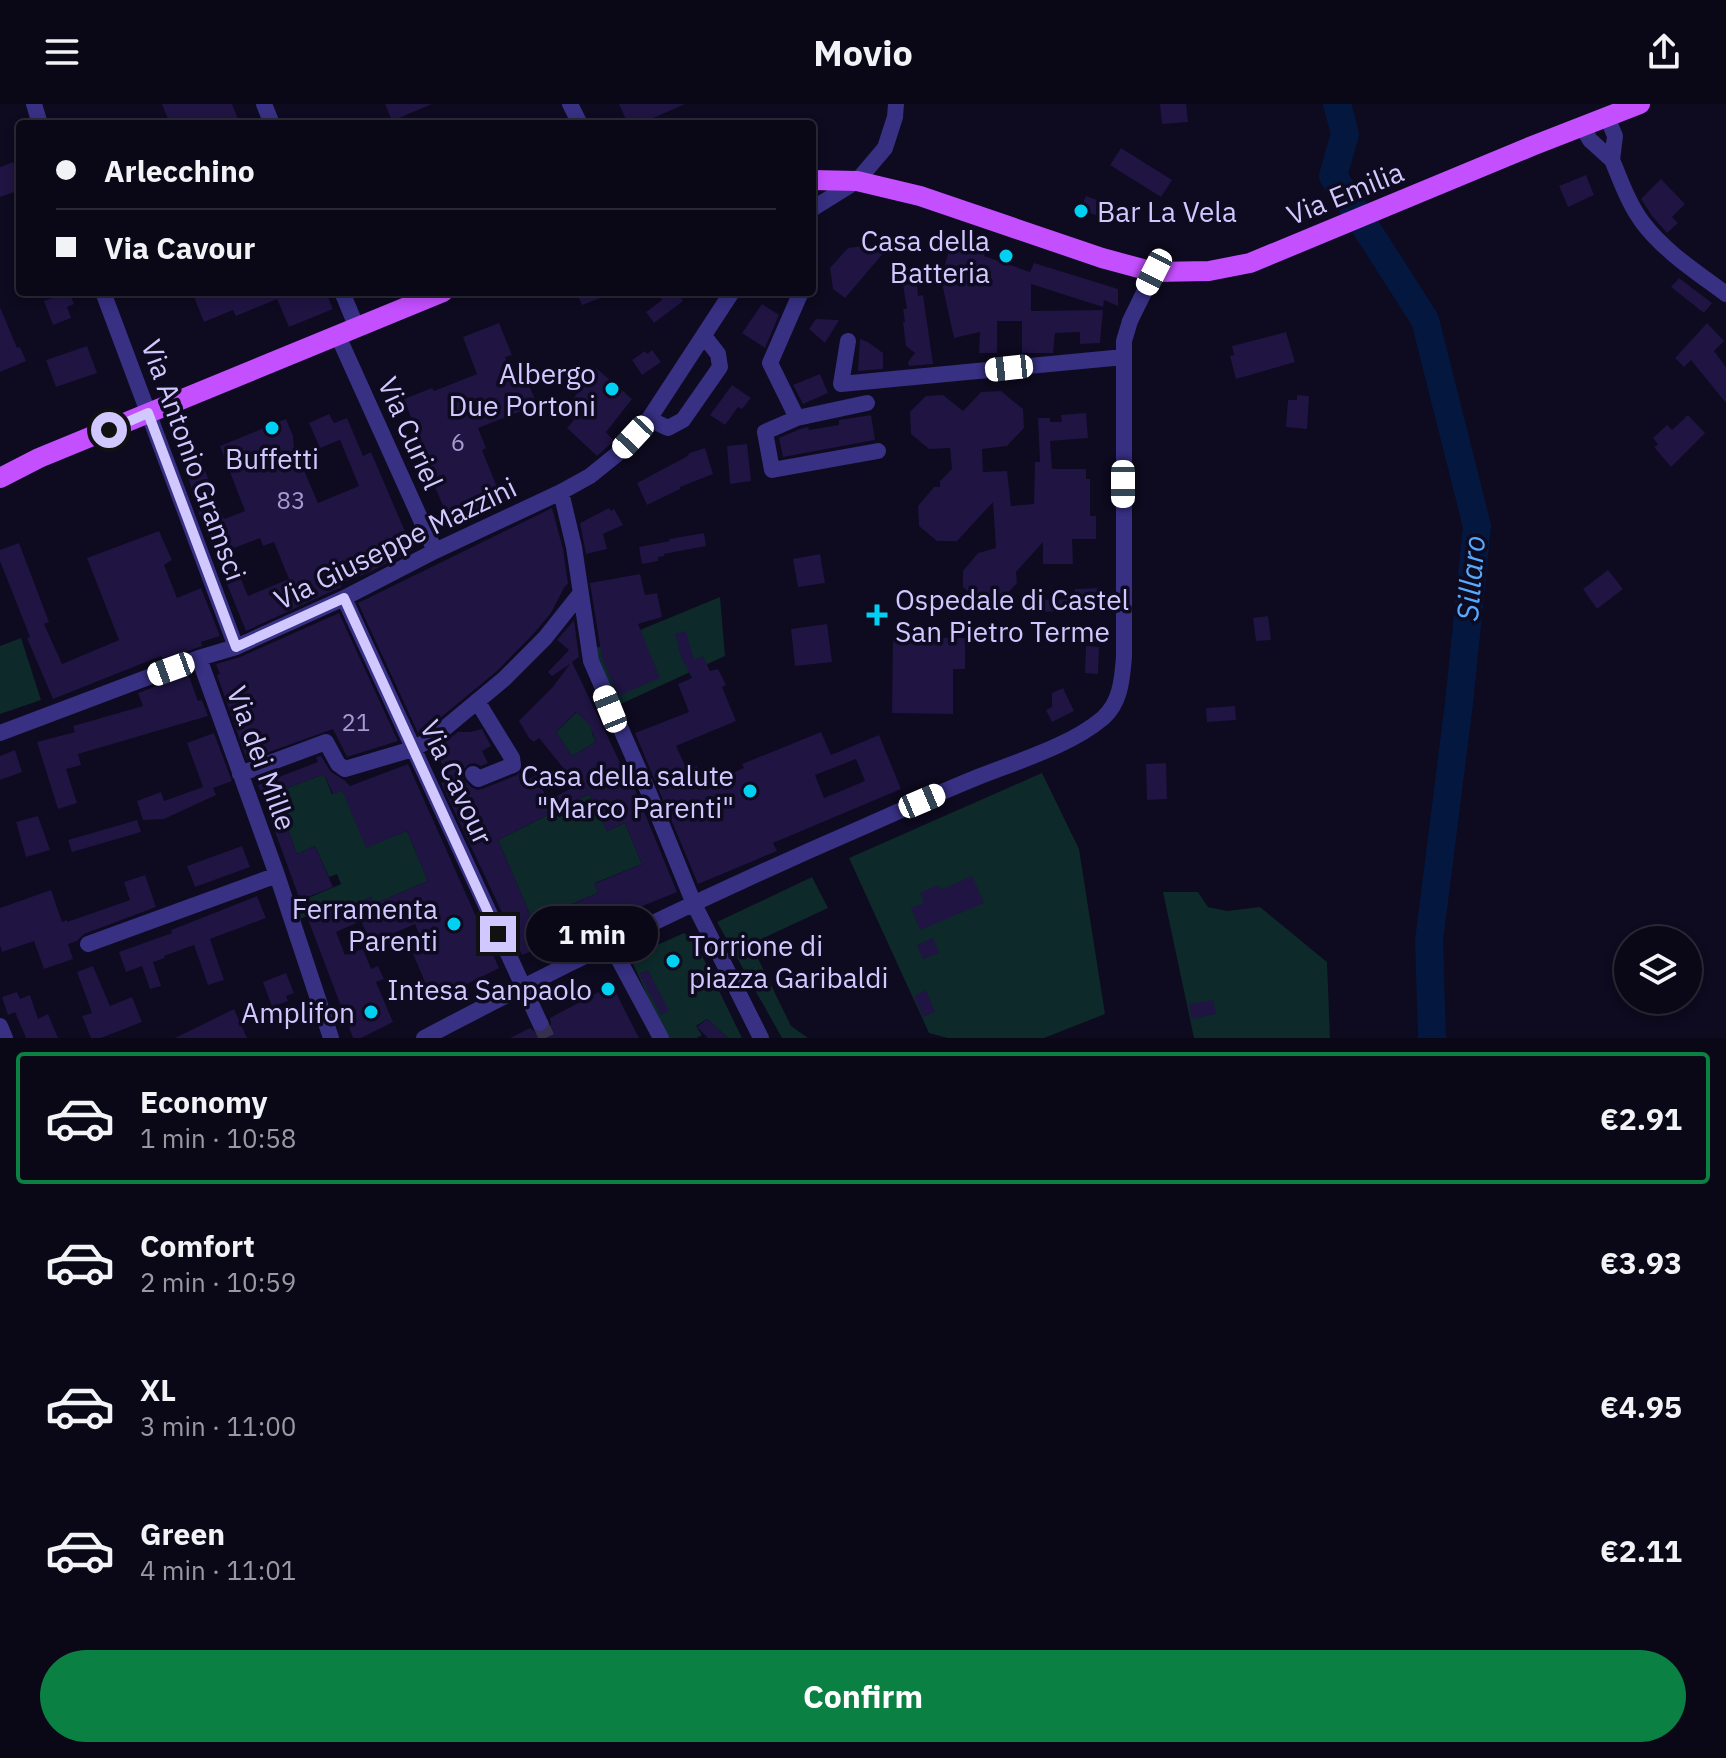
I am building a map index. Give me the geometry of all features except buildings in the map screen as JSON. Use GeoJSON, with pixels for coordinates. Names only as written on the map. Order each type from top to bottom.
{"type":"FeatureCollection","features":[{"type":"Feature","properties":{"kind":"main road","name":"Via Emilia"},"geometry":{"type":"LineString","coordinates":[[816,180],[857,181],[920,196],[1102,258],[1154,272],[1209,271],[1250,263],[1640,104]]}},
{"type":"Feature","properties":{"kind":"main road"},"geometry":{"type":"LineString","coordinates":[[0,478],[39,458],[434,296]]}},
{"type":"Feature","properties":{"kind":"street"},"geometry":{"type":"LineString","coordinates":[[816,207],[857,181],[885,148],[896,104]]}},
{"type":"Feature","properties":{"kind":"street"},"geometry":{"type":"LineString","coordinates":[[1607,117],[1615,136],[1612,160]]}},
{"type":"Feature","properties":{"kind":"street"},"geometry":{"type":"LineString","coordinates":[[1582,126],[1590,140],[1612,160],[1643,223],[1659,241],[1726,294]]}},
{"type":"Feature","properties":{"kind":"street"},"geometry":{"type":"LineString","coordinates":[[424,1038],[450,1032],[522,987],[834,839],[1047,750],[1089,728],[1112,709],[1121,687],[1124,657],[1124,341],[1130,321],[1154,272]]}},
{"type":"Feature","properties":{"kind":"street","name":"Via Antonio Gramsci"},"geometry":{"type":"LineString","coordinates":[[104,296],[236,647]]}},
{"type":"Feature","properties":{"kind":"street","name":"Via Curiel"},"geometry":{"type":"LineString","coordinates":[[343,296],[348,332],[435,551]]}},
{"type":"Feature","properties":{"kind":"street","name":"Via Giuseppe Mazzini"},"geometry":{"type":"LineString","coordinates":[[0,733],[236,647],[344,598],[590,476],[616,455],[649,419],[729,296]]}},
{"type":"Feature","properties":{"kind":"street"},"geometry":{"type":"LineString","coordinates":[[797,418],[770,363],[799,296]]}},
{"type":"Feature","properties":{"kind":"street"},"geometry":{"type":"LineString","coordinates":[[649,419],[668,428],[683,420],[720,367],[718,354],[704,336]]}},
{"type":"Feature","properties":{"kind":"street"},"geometry":{"type":"LineString","coordinates":[[848,341],[841,384],[1124,357]]}},
{"type":"Feature","properties":{"kind":"street"},"geometry":{"type":"LineString","coordinates":[[867,403],[797,418],[765,432],[772,470],[878,451]]}},
{"type":"Feature","properties":{"kind":"street"},"geometry":{"type":"LineString","coordinates":[[561,492],[574,547],[591,661],[694,904],[761,1038]]}},
{"type":"Feature","properties":{"kind":"street"},"geometry":{"type":"LineString","coordinates":[[240,774],[326,742],[338,764],[345,769],[413,749],[433,738],[504,679],[545,638],[580,594]]}},
{"type":"Feature","properties":{"kind":"street","name":"Via Cavour"},"geometry":{"type":"LineString","coordinates":[[344,598],[540,1023]]}},
{"type":"Feature","properties":{"kind":"street","name":"Via dei Mille"},"geometry":{"type":"LineString","coordinates":[[199,658],[277,875],[331,1038]]}},
{"type":"Feature","properties":{"kind":"street"},"geometry":{"type":"LineString","coordinates":[[473,774],[478,779],[513,765],[512,758],[477,701]]}},
{"type":"Feature","properties":{"kind":"street","name":"Via dei Mille"},"geometry":{"type":"LineString","coordinates":[[88,944],[277,875]]}},
{"type":"Feature","properties":{"kind":"street"},"geometry":{"type":"LineString","coordinates":[[611,945],[661,1038]]}},
{"type":"Feature","properties":{"kind":"street"},"geometry":{"type":"LineString","coordinates":[[0,1026],[5,1038]]}},
{"type":"Feature","properties":{"kind":"green space"},"geometry":{"type":"Polygon","coordinates":[[[720,597],[725,656],[610,709],[589,651],[720,597]]]}},
{"type":"Feature","properties":{"kind":"green space"},"geometry":{"type":"Polygon","coordinates":[[[21,638],[41,700],[0,714],[0,646],[21,638]]]}},
{"type":"Feature","properties":{"kind":"green space"},"geometry":{"type":"Polygon","coordinates":[[[577,712],[597,730],[592,733],[596,742],[572,756],[556,732],[577,712]]]}},
{"type":"Feature","properties":{"kind":"green space"},"geometry":{"type":"Polygon","coordinates":[[[1042,773],[1079,849],[1105,1014],[1044,1038],[948,1038],[929,1033],[849,858],[1042,773]]]}},
{"type":"Feature","properties":{"kind":"green space"},"geometry":{"type":"Polygon","coordinates":[[[324,774],[332,794],[342,790],[379,842],[407,831],[428,881],[374,904],[371,897],[352,906],[331,906],[300,919],[294,904],[341,884],[337,874],[329,877],[315,846],[297,854],[274,793],[324,774]]]}},
{"type":"Feature","properties":{"kind":"green space"},"geometry":{"type":"Polygon","coordinates":[[[589,794],[607,831],[625,823],[642,864],[595,883],[598,893],[541,917],[535,926],[498,840],[589,794]]]}},
{"type":"Feature","properties":{"kind":"green space"},"geometry":{"type":"Polygon","coordinates":[[[812,877],[828,908],[751,944],[791,1026],[808,1038],[782,1038],[717,922],[812,877]]]}},
{"type":"Feature","properties":{"kind":"green space"},"geometry":{"type":"Polygon","coordinates":[[[1163,892],[1198,892],[1208,907],[1227,911],[1260,907],[1327,962],[1330,1038],[1194,1038],[1163,892]]]}},
{"type":"Feature","properties":{"kind":"green space"},"geometry":{"type":"Polygon","coordinates":[[[684,933],[694,939],[742,1038],[728,1038],[707,1019],[696,1026],[702,1035],[697,1038],[666,1038],[630,957],[684,933]]]}},
{"type":"Feature","properties":{"kind":"waterway","name":"Sillaro"},"geometry":{"type":"LineString","coordinates":[[1337,104],[1345,134],[1333,176],[1425,320],[1477,526],[1459,703],[1429,941],[1432,1038]]}},
{"type":"Feature","properties":{"kind":"tunnel"},"geometry":{"type":"LineString","coordinates":[[540,1023],[547,1038]]}},
{"type":"Feature","properties":{"kind":"place","name":"Bar La Vela"},"geometry":{"type":"Point","coordinates":[1081,211]}},
{"type":"Feature","properties":{"kind":"place","name":"Casa della Batteria"},"geometry":{"type":"Point","coordinates":[1006,256]}},
{"type":"Feature","properties":{"kind":"place","name":"Albergo Due Portoni"},"geometry":{"type":"Point","coordinates":[612,389]}},
{"type":"Feature","properties":{"kind":"place","name":"Buffetti"},"geometry":{"type":"Point","coordinates":[272,428]}},
{"type":"Feature","properties":{"kind":"place","name":"Ospedale di Castel San Pietro Terme"},"geometry":{"type":"Point","coordinates":[877,615]}},
{"type":"Feature","properties":{"kind":"place","name":"Casa della salute \"Marco Parenti\""},"geometry":{"type":"Point","coordinates":[750,791]}},
{"type":"Feature","properties":{"kind":"place","name":"Ferramenta Parenti"},"geometry":{"type":"Point","coordinates":[454,924]}},
{"type":"Feature","properties":{"kind":"place","name":"Torrione di piazza Garibaldi"},"geometry":{"type":"Point","coordinates":[673,961]}},
{"type":"Feature","properties":{"kind":"place","name":"Intesa Sanpaolo"},"geometry":{"type":"Point","coordinates":[608,989]}},
{"type":"Feature","properties":{"kind":"place","name":"Amplifon"},"geometry":{"type":"Point","coordinates":[371,1012]}},
{"type":"Feature","properties":{"kind":"route"},"geometry":{"type":"LineString","coordinates":[[109,430],[148,413],[236,647],[344,598],[498,934]]}}]}
